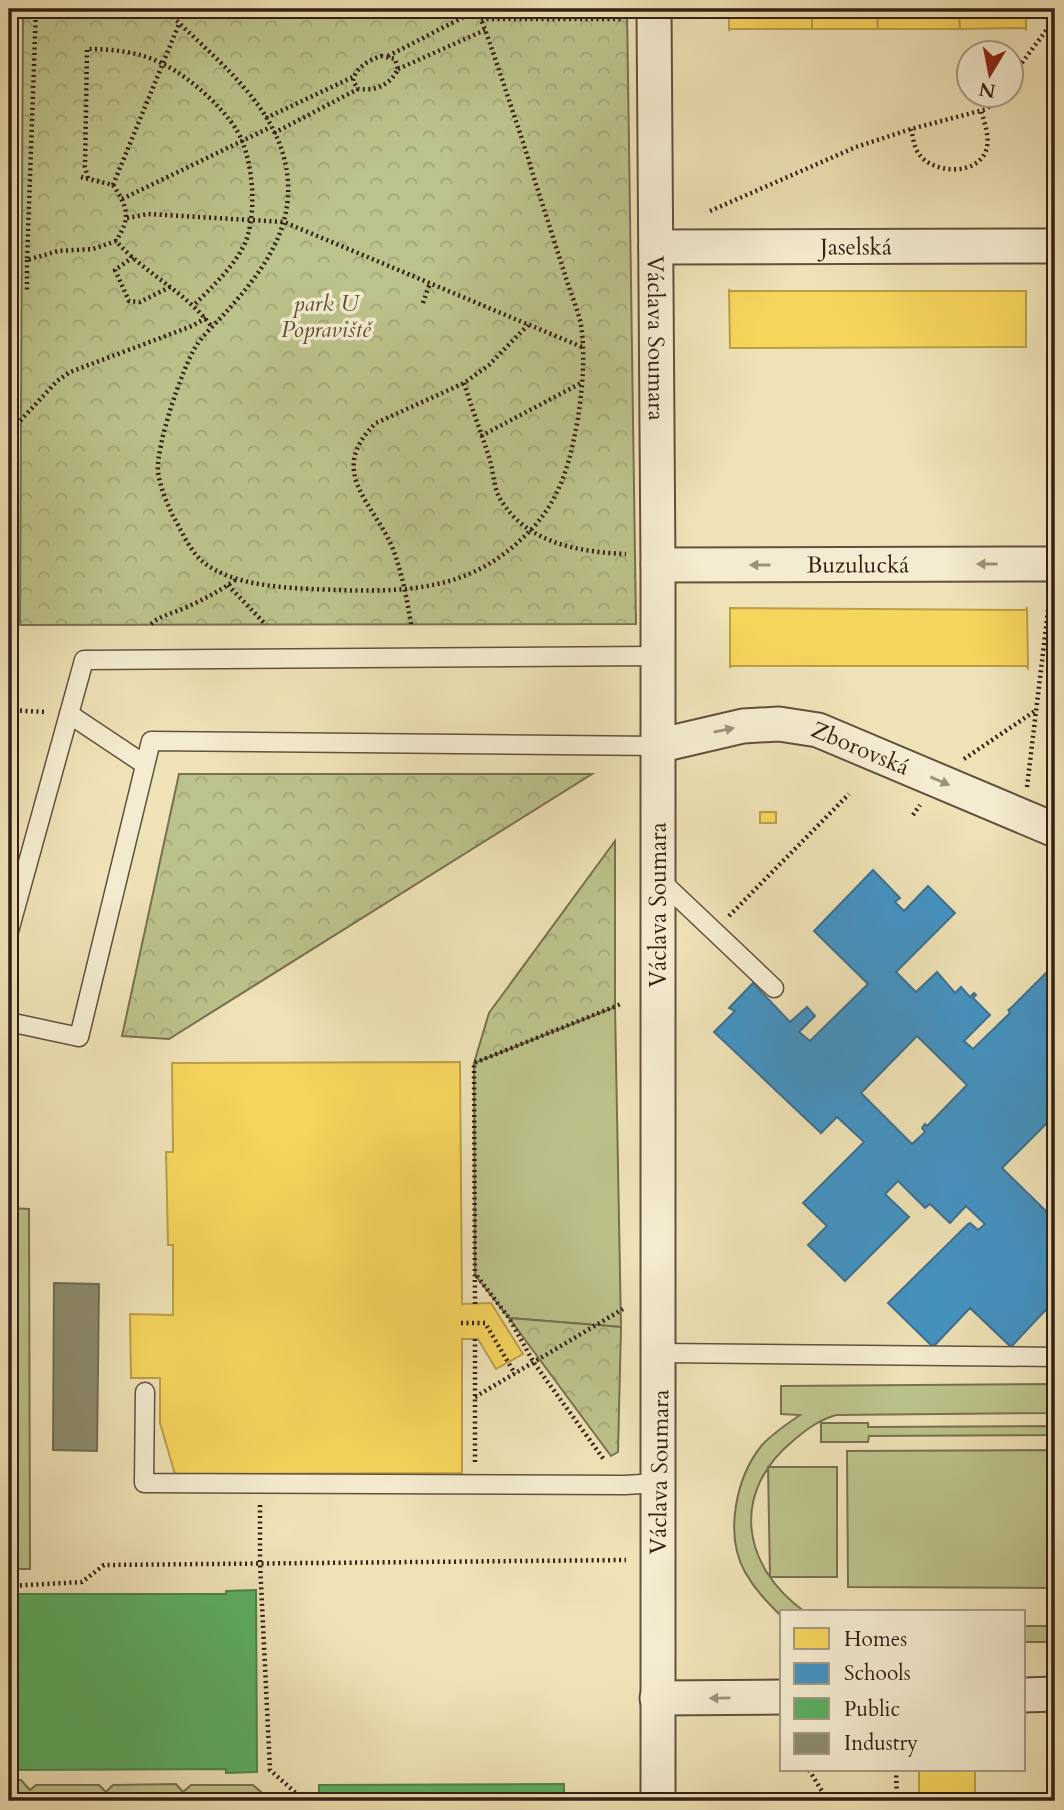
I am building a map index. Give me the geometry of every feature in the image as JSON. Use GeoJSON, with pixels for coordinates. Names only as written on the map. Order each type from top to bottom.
{"type":"FeatureCollection","features":[{"type":"Feature","properties":{"kind":"street","name":"Václava Soumara"},"geometry":{"type":"LineString","coordinates":[[654,15],[660,1353],[658,1801]]}},
{"type":"Feature","properties":{"kind":"street","name":"Jaselská"},"geometry":{"type":"LineString","coordinates":[[656,247],[1052,247]]}},
{"type":"Feature","properties":{"kind":"street","name":"Buzulucká"},"geometry":{"type":"LineString","coordinates":[[658,560],[1052,565]]}},
{"type":"Feature","properties":{"kind":"street","name":"Zborovská"},"geometry":{"type":"LineString","coordinates":[[657,746],[743,726],[779,724],[818,730],[1055,830]]}},
{"type":"Feature","properties":{"kind":"street"},"geometry":{"type":"LineString","coordinates":[[1026,1695],[1055,1695]]}},
{"type":"Feature","properties":{"kind":"street"},"geometry":{"type":"LineString","coordinates":[[657,1698],[780,1697]]}},
{"type":"Feature","properties":{"kind":"lane"},"geometry":{"type":"LineString","coordinates":[[9,931],[84,660],[657,656]]}},
{"type":"Feature","properties":{"kind":"lane"},"geometry":{"type":"LineString","coordinates":[[69,714],[144,764]]}},
{"type":"Feature","properties":{"kind":"lane"},"geometry":{"type":"LineString","coordinates":[[9,1022],[79,1037],[151,741],[657,746]]}},
{"type":"Feature","properties":{"kind":"lane"},"geometry":{"type":"LineString","coordinates":[[658,878],[774,988]]}},
{"type":"Feature","properties":{"kind":"lane"},"geometry":{"type":"LineString","coordinates":[[660,1353],[1055,1357]]}},
{"type":"Feature","properties":{"kind":"lane"},"geometry":{"type":"LineString","coordinates":[[145,1392],[144,1483],[658,1483]]}},
{"type":"Feature","properties":{"kind":"path"},"geometry":{"type":"LineString","coordinates":[[27,290],[36,9]]}},
{"type":"Feature","properties":{"kind":"path"},"geometry":{"type":"LineString","coordinates":[[165,9],[220,59],[253,98],[274,133],[288,176],[284,222],[273,250],[256,278],[196,347],[174,401],[164,429],[158,470],[169,507],[197,556],[219,571],[238,578],[297,588],[406,591],[444,583],[468,574],[504,554],[530,531],[547,510],[566,474],[583,382],[582,332],[520,133],[481,19],[476,9],[388,56],[372,59],[353,77],[266,118]]}},
{"type":"Feature","properties":{"kind":"path"},"geometry":{"type":"LineString","coordinates":[[1023,816],[1052,565],[1055,9]]}},
{"type":"Feature","properties":{"kind":"path"},"geometry":{"type":"LineString","coordinates":[[481,19],[654,15]]}},
{"type":"Feature","properties":{"kind":"path"},"geometry":{"type":"LineString","coordinates":[[1026,57],[1055,19]]}},
{"type":"Feature","properties":{"kind":"path"},"geometry":{"type":"LineString","coordinates":[[113,185],[180,24]]}},
{"type":"Feature","properties":{"kind":"path"},"geometry":{"type":"LineString","coordinates":[[398,69],[485,30]]}},
{"type":"Feature","properties":{"kind":"path"},"geometry":{"type":"LineString","coordinates":[[88,178],[85,167],[87,49],[121,51],[163,64],[203,91],[221,111],[242,141],[251,182],[251,220],[240,252],[194,304]]}},
{"type":"Feature","properties":{"kind":"path"},"geometry":{"type":"LineString","coordinates":[[274,133],[358,89],[380,88],[394,77],[398,69],[396,59],[388,56]]}},
{"type":"Feature","properties":{"kind":"path"},"geometry":{"type":"LineString","coordinates":[[353,77],[358,89]]}},
{"type":"Feature","properties":{"kind":"path"},"geometry":{"type":"LineString","coordinates":[[710,211],[856,147],[987,108]]}},
{"type":"Feature","properties":{"kind":"path"},"geometry":{"type":"LineString","coordinates":[[911,129],[917,152],[925,161],[946,169],[968,167],[981,159],[987,145],[981,111]]}},
{"type":"Feature","properties":{"kind":"path"},"geometry":{"type":"LineString","coordinates":[[122,199],[271,127]]}},
{"type":"Feature","properties":{"kind":"path"},"geometry":{"type":"LineString","coordinates":[[27,260],[58,251],[93,249],[116,241],[127,218],[122,199],[113,185],[82,177]]}},
{"type":"Feature","properties":{"kind":"path"},"geometry":{"type":"LineString","coordinates":[[127,218],[148,214],[284,222],[582,347]]}},
{"type":"Feature","properties":{"kind":"path"},"geometry":{"type":"LineString","coordinates":[[116,241],[132,257],[194,304],[212,327]]}},
{"type":"Feature","properties":{"kind":"path"},"geometry":{"type":"LineString","coordinates":[[132,257],[115,270],[129,301],[140,302],[172,286]]}},
{"type":"Feature","properties":{"kind":"path"},"geometry":{"type":"LineString","coordinates":[[423,303],[430,283]]}},
{"type":"Feature","properties":{"kind":"path"},"geometry":{"type":"LineString","coordinates":[[9,433],[57,381],[70,372],[192,326],[206,318]]}},
{"type":"Feature","properties":{"kind":"path"},"geometry":{"type":"LineString","coordinates":[[411,624],[406,591],[387,536],[364,503],[358,488],[354,466],[357,449],[376,423],[464,383],[489,365],[528,325]]}},
{"type":"Feature","properties":{"kind":"path"},"geometry":{"type":"LineString","coordinates":[[481,436],[583,382]]}},
{"type":"Feature","properties":{"kind":"path"},"geometry":{"type":"LineString","coordinates":[[464,383],[498,494],[510,513],[530,531],[555,543],[588,551],[658,560]]}},
{"type":"Feature","properties":{"kind":"path"},"geometry":{"type":"LineString","coordinates":[[1051,472],[1055,467]]}},
{"type":"Feature","properties":{"kind":"path"},"geometry":{"type":"LineString","coordinates":[[151,624],[158,617],[203,600],[238,578]]}},
{"type":"Feature","properties":{"kind":"path"},"geometry":{"type":"LineString","coordinates":[[228,585],[266,625]]}},
{"type":"Feature","properties":{"kind":"path"},"geometry":{"type":"LineString","coordinates":[[9,710],[69,714]]}},
{"type":"Feature","properties":{"kind":"path"},"geometry":{"type":"LineString","coordinates":[[722,924],[849,794]]}},
{"type":"Feature","properties":{"kind":"path"},"geometry":{"type":"LineString","coordinates":[[475,1304],[474,1063],[621,1004]]}},
{"type":"Feature","properties":{"kind":"path"},"geometry":{"type":"LineString","coordinates":[[475,1275],[509,1318],[534,1363],[604,1461],[612,1462]]}},
{"type":"Feature","properties":{"kind":"path"},"geometry":{"type":"LineString","coordinates":[[475,1397],[624,1309]]}},
{"type":"Feature","properties":{"kind":"path"},"geometry":{"type":"LineString","coordinates":[[461,1323],[485,1323],[515,1374]]}},
{"type":"Feature","properties":{"kind":"path"},"geometry":{"type":"LineString","coordinates":[[475,1339],[475,1484]]}},
{"type":"Feature","properties":{"kind":"path"},"geometry":{"type":"LineString","coordinates":[[260,1483],[260,1563],[270,1770],[298,1794],[298,1801]]}},
{"type":"Feature","properties":{"kind":"path"},"geometry":{"type":"LineString","coordinates":[[9,1586],[82,1582],[104,1564],[630,1560]]}},
{"type":"Feature","properties":{"kind":"path"},"geometry":{"type":"LineString","coordinates":[[810,1772],[828,1801]]}},
{"type":"Feature","properties":{"kind":"path"},"geometry":{"type":"LineString","coordinates":[[896,1772],[897,1801]]}},
{"type":"Feature","properties":{"kind":"green space","name":"park U Popraviště"},"geometry":{"type":"Polygon","coordinates":[[[23,9],[627,9],[636,624],[20,625],[23,9]]]}},
{"type":"Feature","properties":{"kind":"green space"},"geometry":{"type":"Polygon","coordinates":[[[179,774],[592,774],[169,1039],[122,1036],[179,774]]]}},
{"type":"Feature","properties":{"kind":"green space"},"geometry":{"type":"Polygon","coordinates":[[[615,841],[615,1007],[474,1063],[489,1013],[615,841]]]}},
{"type":"Feature","properties":{"kind":"green space"},"geometry":{"type":"Polygon","coordinates":[[[615,1007],[621,1327],[509,1318],[475,1275],[474,1063],[615,1007]]]}},
{"type":"Feature","properties":{"kind":"green space"},"geometry":{"type":"Polygon","coordinates":[[[9,1208],[29,1209],[30,1569],[9,1569],[9,1208]]]}},
{"type":"Feature","properties":{"kind":"green space"},"geometry":{"type":"Polygon","coordinates":[[[509,1318],[621,1327],[618,1452],[611,1456],[509,1318]]]}},
{"type":"Feature","properties":{"kind":"green space"},"geometry":{"type":"Polygon","coordinates":[[[1055,1384],[1055,1413],[836,1415],[814,1425],[773,1460],[760,1482],[752,1505],[752,1528],[757,1551],[767,1573],[784,1594],[803,1610],[780,1610],[780,1615],[745,1572],[735,1541],[734,1524],[740,1489],[753,1458],[775,1433],[800,1415],[781,1414],[781,1386],[1055,1384]]]}},
{"type":"Feature","properties":{"kind":"green space"},"geometry":{"type":"Polygon","coordinates":[[[821,1423],[868,1423],[868,1427],[1055,1426],[1055,1435],[869,1436],[868,1442],[821,1442],[821,1423]]]}},
{"type":"Feature","properties":{"kind":"green space"},"geometry":{"type":"Polygon","coordinates":[[[1055,1450],[1055,1588],[848,1587],[847,1451],[1055,1450]]]}},
{"type":"Feature","properties":{"kind":"green space"},"geometry":{"type":"Polygon","coordinates":[[[768,1467],[837,1467],[837,1577],[770,1577],[768,1467]]]}},
{"type":"Feature","properties":{"kind":"green space"},"geometry":{"type":"Polygon","coordinates":[[[1026,1626],[1055,1626],[1055,1642],[1026,1642],[1026,1626]]]}},
{"type":"Feature","properties":{"kind":"green space"},"geometry":{"type":"Polygon","coordinates":[[[9,1780],[21,1780],[30,1790],[36,1785],[99,1785],[106,1792],[113,1785],[176,1784],[183,1792],[191,1785],[253,1785],[261,1792],[261,1801],[9,1801],[9,1780]]]}},
{"type":"Feature","properties":{"kind":"building: Homes"},"geometry":{"type":"Polygon","coordinates":[[[729,9],[812,9],[812,29],[729,31],[729,9]]]}},
{"type":"Feature","properties":{"kind":"building: Homes"},"geometry":{"type":"Polygon","coordinates":[[[812,9],[877,9],[878,29],[812,29],[812,9]]]}},
{"type":"Feature","properties":{"kind":"building: Homes"},"geometry":{"type":"Polygon","coordinates":[[[877,9],[959,9],[960,29],[878,29],[877,9]]]}},
{"type":"Feature","properties":{"kind":"building: Homes"},"geometry":{"type":"Polygon","coordinates":[[[959,9],[1026,9],[1026,28],[960,29],[959,9]]]}},
{"type":"Feature","properties":{"kind":"building: Homes"},"geometry":{"type":"Polygon","coordinates":[[[729,289],[1026,291],[1026,347],[730,349],[729,289]]]}},
{"type":"Feature","properties":{"kind":"building: Homes"},"geometry":{"type":"Polygon","coordinates":[[[1027,607],[1028,668],[730,668],[730,608],[1026,610],[1027,607]]]}},
{"type":"Feature","properties":{"kind":"building: Homes"},"geometry":{"type":"Polygon","coordinates":[[[760,812],[776,812],[776,823],[760,823],[760,812]]]}},
{"type":"Feature","properties":{"kind":"building: Homes"},"geometry":{"type":"Polygon","coordinates":[[[460,1062],[462,1304],[491,1303],[523,1354],[496,1369],[478,1339],[462,1339],[462,1473],[175,1474],[160,1423],[160,1378],[131,1378],[130,1314],[173,1315],[173,1245],[168,1245],[166,1152],[173,1152],[172,1063],[460,1062]]]}},
{"type":"Feature","properties":{"kind":"building: Homes"},"geometry":{"type":"Polygon","coordinates":[[[919,1772],[975,1772],[975,1801],[919,1801],[919,1772]]]}},
{"type":"Feature","properties":{"kind":"building: Schools"},"geometry":{"type":"Polygon","coordinates":[[[873,870],[900,898],[895,902],[904,911],[928,886],[955,913],[896,972],[916,992],[937,972],[955,993],[961,987],[970,997],[974,993],[976,995],[973,998],[990,1015],[964,1041],[973,1049],[1010,1013],[1008,1009],[1055,967],[1055,1115],[1002,1168],[1055,1220],[1055,1300],[1011,1347],[970,1308],[933,1347],[888,1303],[968,1224],[978,1230],[985,1224],[966,1206],[950,1223],[930,1204],[925,1208],[898,1181],[885,1194],[909,1217],[845,1281],[808,1245],[827,1226],[803,1203],[864,1142],[837,1117],[821,1133],[714,1032],[735,1011],[729,1008],[753,983],[790,1022],[807,1007],[815,1016],[799,1032],[810,1041],[868,984],[814,931],[873,870]],[[917,1036],[861,1093],[912,1144],[925,1132],[922,1128],[925,1124],[927,1126],[967,1085],[917,1036]]]}},
{"type":"Feature","properties":{"kind":"building: Public"},"geometry":{"type":"Polygon","coordinates":[[[256,1590],[257,1772],[226,1773],[226,1769],[9,1770],[9,1594],[226,1594],[226,1591],[256,1590]]]}},
{"type":"Feature","properties":{"kind":"building: Public"},"geometry":{"type":"Polygon","coordinates":[[[564,1784],[564,1801],[319,1801],[319,1785],[564,1784]]]}},
{"type":"Feature","properties":{"kind":"building: Industry"},"geometry":{"type":"Polygon","coordinates":[[[54,1283],[99,1284],[97,1451],[53,1450],[54,1283]]]}}]}
